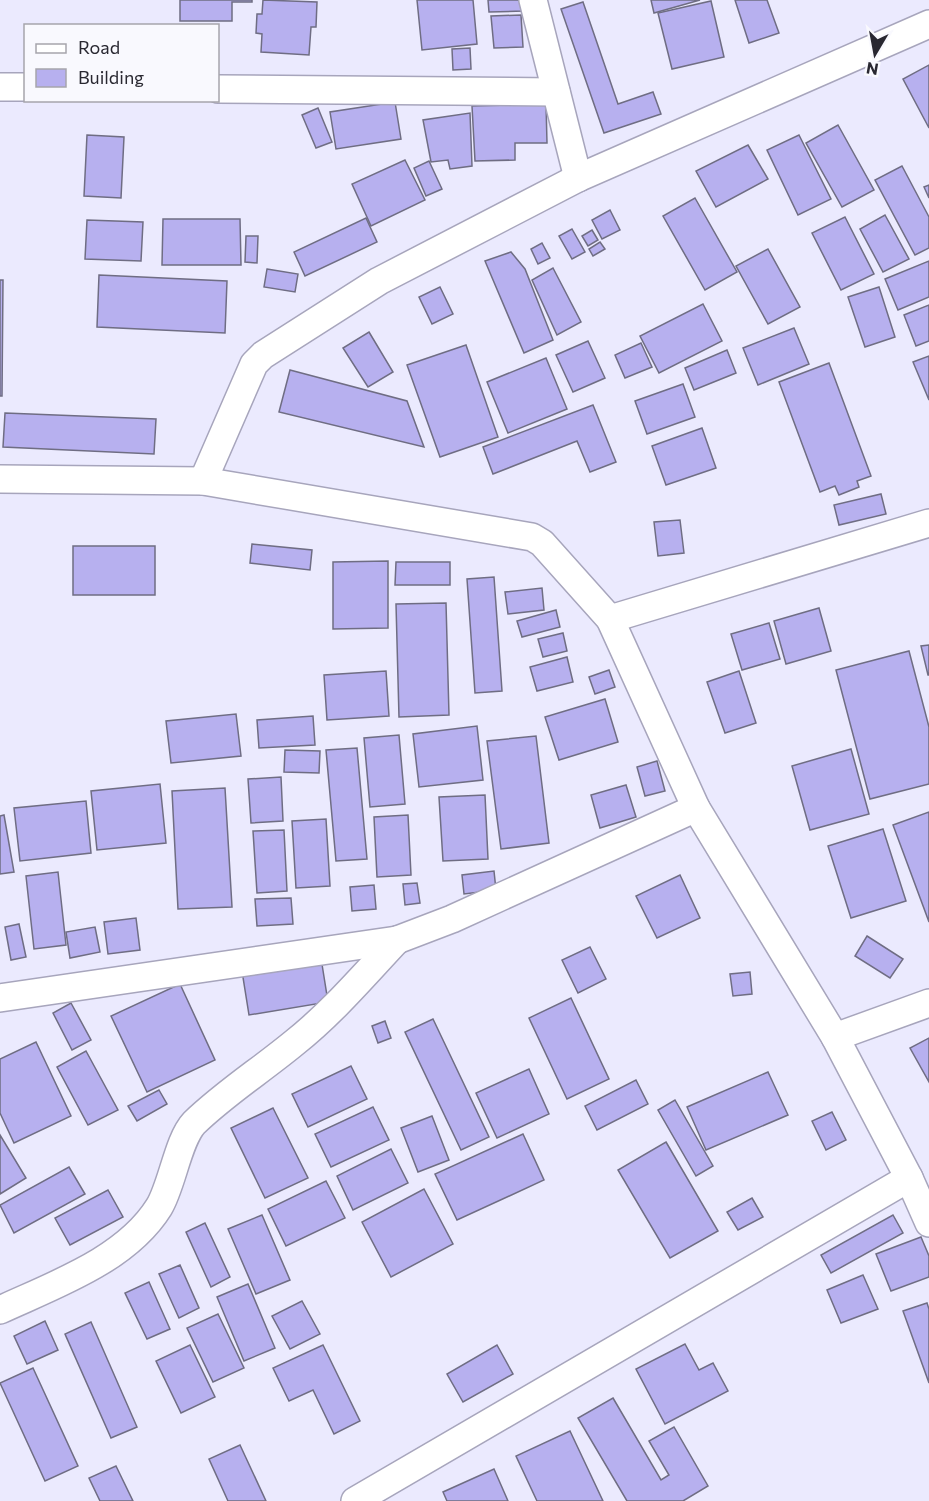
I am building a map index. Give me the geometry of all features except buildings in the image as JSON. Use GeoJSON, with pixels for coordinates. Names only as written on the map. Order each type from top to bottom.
{"type":"FeatureCollection","features":[{"type":"Feature","properties":{"kind":"street"},"geometry":{"type":"LineString","coordinates":[[533,0],[578,178]]}},
{"type":"Feature","properties":{"kind":"street"},"geometry":{"type":"LineString","coordinates":[[202,481],[254,364],[263,355],[379,281],[578,178],[929,24]]}},
{"type":"Feature","properties":{"kind":"street"},"geometry":{"type":"LineString","coordinates":[[0,87],[24,87]]}},
{"type":"Feature","properties":{"kind":"street"},"geometry":{"type":"LineString","coordinates":[[219,89],[556,92]]}},
{"type":"Feature","properties":{"kind":"street"},"geometry":{"type":"LineString","coordinates":[[0,479],[202,481],[532,537],[542,543],[610,620],[696,808],[836,1037],[909,1178],[929,1224]]}},
{"type":"Feature","properties":{"kind":"street"},"geometry":{"type":"LineString","coordinates":[[610,620],[929,523]]}},
{"type":"Feature","properties":{"kind":"street"},"geometry":{"type":"LineString","coordinates":[[0,999],[397,940],[452,919],[696,808]]}},
{"type":"Feature","properties":{"kind":"street"},"geometry":{"type":"LineString","coordinates":[[0,1310],[104,1258],[133,1238],[160,1207],[191,1126],[234,1087],[294,1043],[340,1000],[397,940]]}},
{"type":"Feature","properties":{"kind":"street"},"geometry":{"type":"LineString","coordinates":[[836,1037],[929,1003]]}},
{"type":"Feature","properties":{"kind":"street"},"geometry":{"type":"LineString","coordinates":[[355,1501],[909,1178]]}}]}
